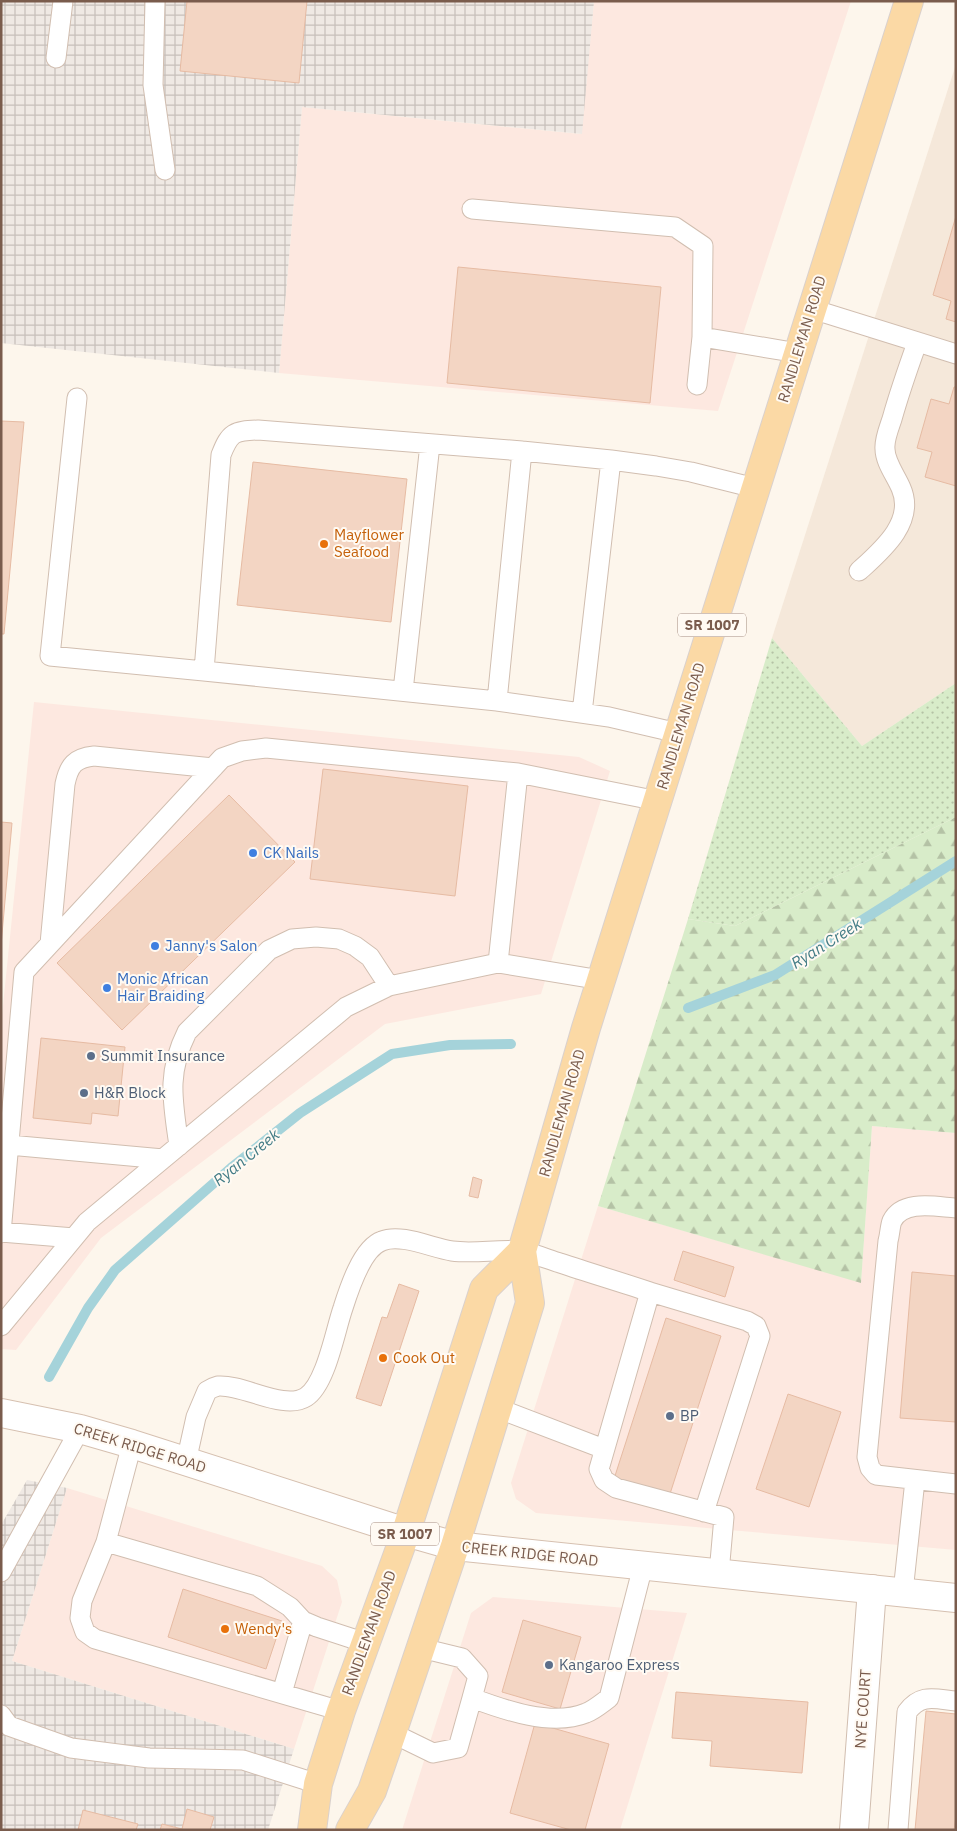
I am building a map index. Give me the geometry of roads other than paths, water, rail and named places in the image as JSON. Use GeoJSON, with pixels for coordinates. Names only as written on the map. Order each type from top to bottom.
{"type":"FeatureCollection","features":[{"type":"Feature","properties":{"kind":"main road","name":"RANDLEMAN ROAD"},"geometry":{"type":"LineString","coordinates":[[350,1830],[372,1791],[392,1733],[455,1546],[530,1303],[522,1251],[601,980],[909,1]]}},
{"type":"Feature","properties":{"kind":"main road","name":"RANDLEMAN ROAD"},"geometry":{"type":"LineString","coordinates":[[312,1830],[318,1784],[341,1710],[406,1532],[484,1289],[522,1251]]}},
{"type":"Feature","properties":{"kind":"main road","name":"CREEK RIDGE ROAD"},"geometry":{"type":"LineString","coordinates":[[1,1413],[80,1429],[132,1444],[455,1546],[956,1598]]}},
{"type":"Feature","properties":{"kind":"main road","name":"NYE COURT"},"geometry":{"type":"LineString","coordinates":[[854,1830],[872,1589]]}},
{"type":"Feature","properties":{"kind":"lane"},"geometry":{"type":"LineString","coordinates":[[56,58],[64,1]]}},
{"type":"Feature","properties":{"kind":"lane"},"geometry":{"type":"LineString","coordinates":[[155,1],[153,85],[165,170]]}},
{"type":"Feature","properties":{"kind":"lane"},"geometry":{"type":"LineString","coordinates":[[472,209],[675,227],[703,246],[702,337],[697,385]]}},
{"type":"Feature","properties":{"kind":"lane"},"geometry":{"type":"LineString","coordinates":[[812,309],[956,354]]}},
{"type":"Feature","properties":{"kind":"lane"},"geometry":{"type":"LineString","coordinates":[[702,337],[798,353]]}},
{"type":"Feature","properties":{"kind":"lane"},"geometry":{"type":"LineString","coordinates":[[859,571],[883,550],[897,530],[904,512],[902,491],[884,449],[917,343]]}},
{"type":"Feature","properties":{"kind":"lane"},"geometry":{"type":"LineString","coordinates":[[77,398],[50,656],[497,701],[609,717],[678,733]]}},
{"type":"Feature","properties":{"kind":"lane"},"geometry":{"type":"LineString","coordinates":[[204,671],[221,455],[228,438],[240,431],[258,430],[611,460],[683,471],[755,488]]}},
{"type":"Feature","properties":{"kind":"lane"},"geometry":{"type":"LineString","coordinates":[[403,691],[430,444]]}},
{"type":"Feature","properties":{"kind":"lane"},"geometry":{"type":"LineString","coordinates":[[497,701],[522,451]]}},
{"type":"Feature","properties":{"kind":"lane"},"geometry":{"type":"LineString","coordinates":[[582,713],[611,460]]}},
{"type":"Feature","properties":{"kind":"lane"},"geometry":{"type":"LineString","coordinates":[[74,1238],[1,1233],[24,972],[222,758],[242,751],[266,748],[518,773],[658,801]]}},
{"type":"Feature","properties":{"kind":"lane"},"geometry":{"type":"LineString","coordinates":[[50,944],[65,784],[68,772],[75,762],[83,757],[94,756],[213,768]]}},
{"type":"Feature","properties":{"kind":"lane"},"geometry":{"type":"LineString","coordinates":[[498,963],[518,773]]}},
{"type":"Feature","properties":{"kind":"lane"},"geometry":{"type":"LineString","coordinates":[[179,1146],[172,1093],[178,1050],[187,1032],[269,950],[292,939],[316,937],[339,939],[355,946],[370,957],[389,986]]}},
{"type":"Feature","properties":{"kind":"lane"},"geometry":{"type":"LineString","coordinates":[[1,1326],[87,1222],[346,1007],[389,986],[498,963],[601,980]]}},
{"type":"Feature","properties":{"kind":"lane"},"geometry":{"type":"LineString","coordinates":[[9,1145],[163,1159]]}},
{"type":"Feature","properties":{"kind":"lane"},"geometry":{"type":"LineString","coordinates":[[956,1208],[925,1206],[904,1208],[893,1220],[888,1241],[867,1458],[870,1468],[876,1475],[956,1484]]}},
{"type":"Feature","properties":{"kind":"lane"},"geometry":{"type":"LineString","coordinates":[[186,1462],[196,1417],[207,1391],[217,1386],[240,1389],[275,1399],[292,1401],[304,1398],[315,1390],[331,1349],[351,1286],[371,1247],[382,1240],[394,1239],[450,1251],[474,1253],[522,1251],[747,1321],[756,1326],[760,1336],[704,1512]]}},
{"type":"Feature","properties":{"kind":"lane"},"geometry":{"type":"LineString","coordinates":[[650,1292],[599,1469],[604,1480],[616,1488],[724,1517],[719,1574]]}},
{"type":"Feature","properties":{"kind":"lane"},"geometry":{"type":"LineString","coordinates":[[497,1408],[604,1449]]}},
{"type":"Feature","properties":{"kind":"lane"},"geometry":{"type":"LineString","coordinates":[[1,1572],[80,1429]]}},
{"type":"Feature","properties":{"kind":"lane"},"geometry":{"type":"LineString","coordinates":[[132,1444],[106,1542],[82,1601],[80,1618],[85,1632],[95,1639],[341,1710]]}},
{"type":"Feature","properties":{"kind":"lane"},"geometry":{"type":"LineString","coordinates":[[903,1592],[914,1480]]}},
{"type":"Feature","properties":{"kind":"lane"},"geometry":{"type":"LineString","coordinates":[[106,1542],[257,1586],[290,1607],[303,1621],[366,1643]]}},
{"type":"Feature","properties":{"kind":"lane"},"geometry":{"type":"LineString","coordinates":[[472,1698],[509,1712],[556,1718],[573,1717],[588,1713],[609,1698],[643,1566]]}},
{"type":"Feature","properties":{"kind":"lane"},"geometry":{"type":"LineString","coordinates":[[282,1693],[303,1621]]}},
{"type":"Feature","properties":{"kind":"lane"},"geometry":{"type":"LineString","coordinates":[[392,1733],[433,1754],[458,1748],[478,1676],[462,1658],[421,1648]]}},
{"type":"Feature","properties":{"kind":"lane"},"geometry":{"type":"LineString","coordinates":[[898,1830],[907,1712],[913,1704],[922,1699],[956,1701]]}},
{"type":"Feature","properties":{"kind":"lane"},"geometry":{"type":"LineString","coordinates":[[1,1715],[9,1726],[71,1748],[148,1758],[243,1760],[318,1784]]}},
{"type":"Feature","properties":{"kind":"waterway","name":"Ryan Creek"},"geometry":{"type":"LineString","coordinates":[[688,1008],[775,975],[956,861]]}},
{"type":"Feature","properties":{"kind":"waterway","name":"Ryan Creek"},"geometry":{"type":"LineString","coordinates":[[49,1377],[88,1308],[115,1270],[231,1168],[300,1113],[392,1054],[450,1045],[511,1044]]}},
{"type":"Feature","properties":{"kind":"place","name":"Mayflower Seafood"},"geometry":{"type":"Point","coordinates":[324,544]}},
{"type":"Feature","properties":{"kind":"place","name":"CK Nails"},"geometry":{"type":"Point","coordinates":[253,853]}},
{"type":"Feature","properties":{"kind":"place","name":"Janny's Salon"},"geometry":{"type":"Point","coordinates":[155,946]}},
{"type":"Feature","properties":{"kind":"place","name":"Monic African Hair Braiding"},"geometry":{"type":"Point","coordinates":[107,988]}},
{"type":"Feature","properties":{"kind":"place","name":"Summit Insurance"},"geometry":{"type":"Point","coordinates":[91,1056]}},
{"type":"Feature","properties":{"kind":"place","name":"H&R Block"},"geometry":{"type":"Point","coordinates":[84,1093]}},
{"type":"Feature","properties":{"kind":"place","name":"Cook Out"},"geometry":{"type":"Point","coordinates":[383,1358]}},
{"type":"Feature","properties":{"kind":"place","name":"BP"},"geometry":{"type":"Point","coordinates":[670,1416]}},
{"type":"Feature","properties":{"kind":"place","name":"Wendy's"},"geometry":{"type":"Point","coordinates":[225,1629]}},
{"type":"Feature","properties":{"kind":"place","name":"Kangaroo Express"},"geometry":{"type":"Point","coordinates":[549,1665]}}]}
